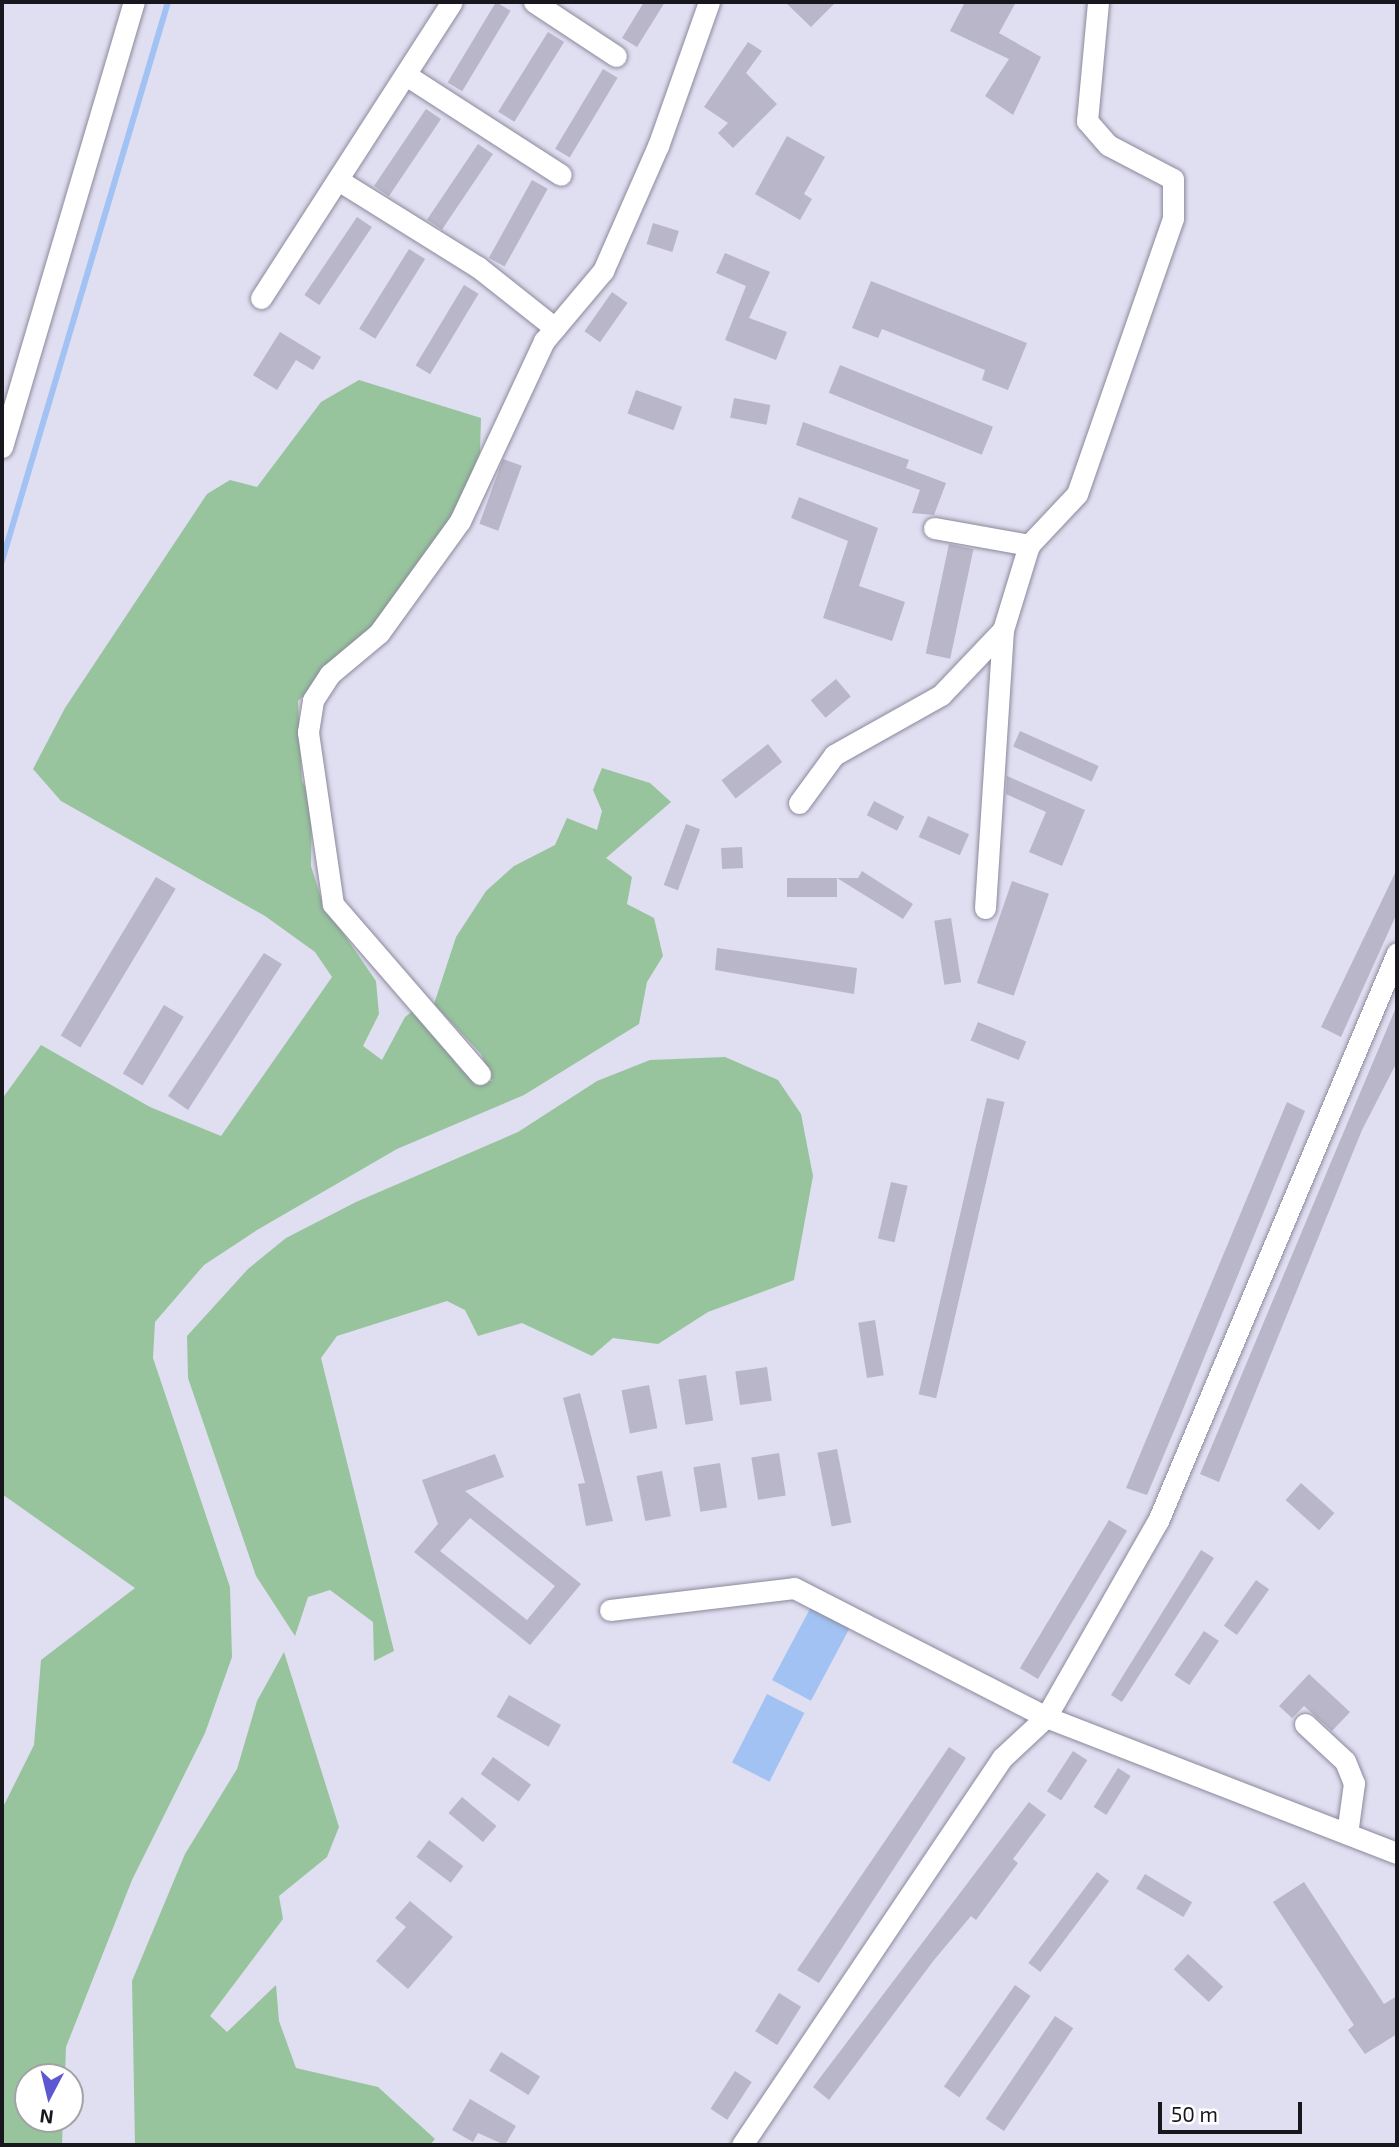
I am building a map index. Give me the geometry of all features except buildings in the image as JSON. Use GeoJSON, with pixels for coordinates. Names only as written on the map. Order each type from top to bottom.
{"type":"FeatureCollection","features":[{"type":"Feature","properties":{"kind":"street"},"geometry":{"type":"LineString","coordinates":[[2,447],[134,2]]}},
{"type":"Feature","properties":{"kind":"street"},"geometry":{"type":"LineString","coordinates":[[261,298],[452,2]]}},
{"type":"Feature","properties":{"kind":"street"},"geometry":{"type":"LineString","coordinates":[[534,2],[616,56]]}},
{"type":"Feature","properties":{"kind":"street"},"geometry":{"type":"LineString","coordinates":[[480,1074],[333,904],[324,876],[322,808],[308,732],[313,700],[330,674],[379,633],[460,521],[496,435],[555,328],[603,271],[659,146],[709,2]]}},
{"type":"Feature","properties":{"kind":"street"},"geometry":{"type":"LineString","coordinates":[[985,908],[1003,630],[1029,545],[1077,494],[1173,218],[1173,179],[1108,145],[1087,121],[1098,2]]}},
{"type":"Feature","properties":{"kind":"street"},"geometry":{"type":"LineString","coordinates":[[406,75],[562,175]]}},
{"type":"Feature","properties":{"kind":"street"},"geometry":{"type":"LineString","coordinates":[[338,180],[478,268],[555,328]]}},
{"type":"Feature","properties":{"kind":"street"},"geometry":{"type":"LineString","coordinates":[[934,528],[1029,545]]}},
{"type":"Feature","properties":{"kind":"street"},"geometry":{"type":"LineString","coordinates":[[799,803],[834,755],[854,738],[941,695],[1003,630]]}},
{"type":"Feature","properties":{"kind":"street"},"geometry":{"type":"LineString","coordinates":[[742,2145],[1002,1758],[1045,1717],[1158,1521],[1397,953]]}},
{"type":"Feature","properties":{"kind":"street"},"geometry":{"type":"LineString","coordinates":[[610,1610],[794,1588],[1045,1717],[1397,1853]]}},
{"type":"Feature","properties":{"kind":"street"},"geometry":{"type":"LineString","coordinates":[[1305,1724],[1345,1760],[1354,1783],[1347,1834]]}},
{"type":"Feature","properties":{"kind":"green space"},"geometry":{"type":"Polygon","coordinates":[[[359,380],[481,418],[480,452],[462,502],[378,624],[298,701],[302,781],[312,800],[311,866],[323,904],[376,981],[379,1014],[363,1046],[382,1060],[405,1017],[418,1007],[458,1066],[474,1082],[492,1081],[481,1054],[434,1004],[456,937],[486,891],[514,866],[555,845],[567,818],[597,830],[602,811],[593,790],[602,768],[650,783],[671,802],[606,858],[632,877],[627,904],[654,918],[663,956],[647,982],[639,1024],[524,1095],[397,1149],[257,1230],[204,1265],[155,1322],[153,1358],[230,1587],[232,1657],[205,1733],[132,1880],[66,2047],[65,2063],[14,2063],[14,2133],[62,2133],[62,2145],[2,2145],[2,1809],[34,1745],[41,1660],[135,1588],[2,1494],[2,1099],[41,1045],[150,1107],[221,1136],[332,977],[315,952],[265,916],[61,801],[33,769],[65,708],[207,494],[230,480],[257,487],[321,402],[359,380]]]}},
{"type":"Feature","properties":{"kind":"green space"},"geometry":{"type":"Polygon","coordinates":[[[725,1057],[778,1080],[801,1114],[813,1176],[794,1280],[708,1312],[658,1344],[613,1338],[592,1356],[522,1323],[478,1336],[465,1310],[447,1301],[337,1336],[321,1358],[394,1651],[374,1661],[373,1622],[330,1590],[308,1597],[295,1636],[256,1576],[188,1378],[187,1336],[248,1269],[286,1238],[356,1202],[518,1132],[597,1081],[650,1060],[725,1057]]]}},
{"type":"Feature","properties":{"kind":"green space"},"geometry":{"type":"Polygon","coordinates":[[[284,1652],[339,1827],[327,1857],[279,1896],[283,1919],[210,2016],[227,2032],[276,1985],[279,2021],[296,2068],[378,2087],[435,2139],[430,2145],[135,2145],[132,1981],[185,1854],[237,1769],[257,1701],[284,1652]]]}},
{"type":"Feature","properties":{"kind":"water"},"geometry":{"type":"Polygon","coordinates":[[[812,1605],[851,1626],[811,1701],[772,1680],[812,1605]]]}},
{"type":"Feature","properties":{"kind":"water"},"geometry":{"type":"Polygon","coordinates":[[[767,1694],[804,1713],[769,1782],[732,1763],[767,1694]]]}},
{"type":"Feature","properties":{"kind":"waterway"},"geometry":{"type":"LineString","coordinates":[[2,561],[168,2]]}}]}
